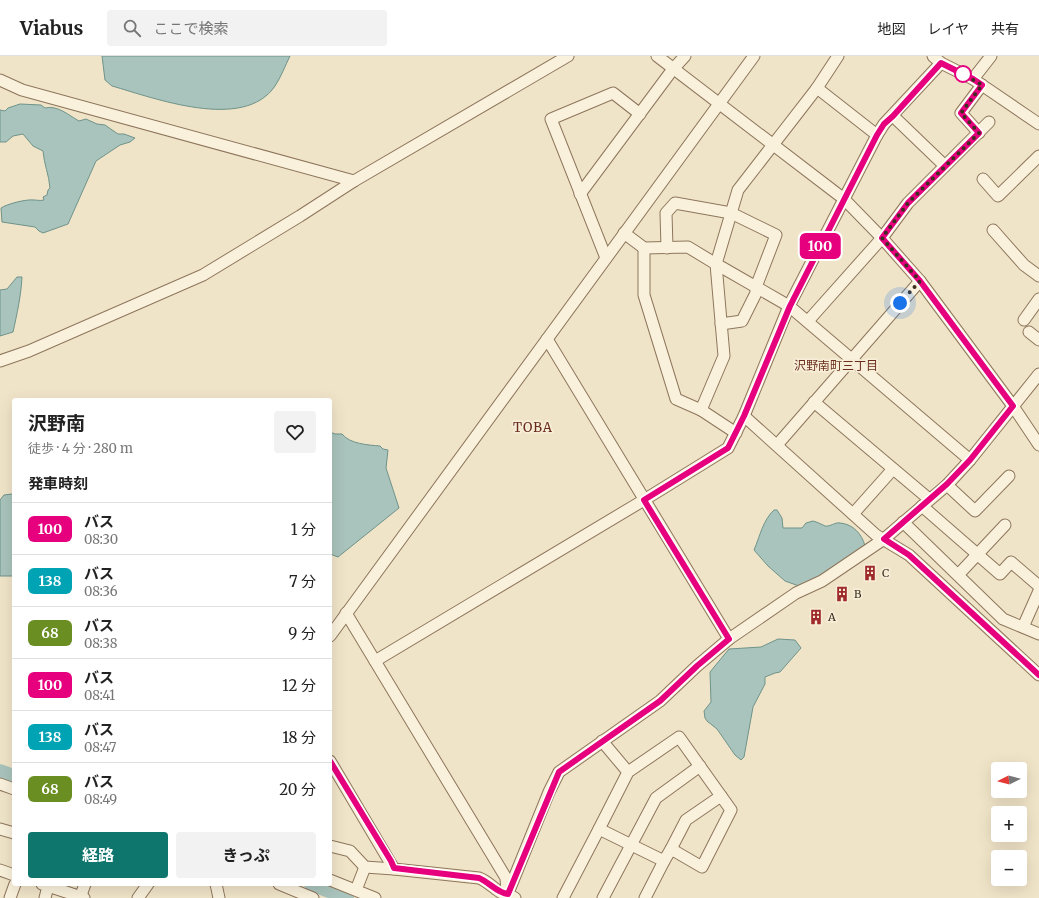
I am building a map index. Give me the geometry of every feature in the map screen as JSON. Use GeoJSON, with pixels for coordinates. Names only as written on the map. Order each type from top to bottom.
{"type":"FeatureCollection","features":[{"type":"Feature","properties":{"kind":"street"},"geometry":{"type":"LineString","coordinates":[[0,361],[29,351],[203,275],[354,181],[568,56]]}},
{"type":"Feature","properties":{"kind":"street"},"geometry":{"type":"LineString","coordinates":[[657,56],[844,199],[882,238],[920,281],[1038,440]]}},
{"type":"Feature","properties":{"kind":"street"},"geometry":{"type":"LineString","coordinates":[[580,194],[673,69],[686,56]]}},
{"type":"Feature","properties":{"kind":"street"},"geometry":{"type":"LineString","coordinates":[[332,633],[754,56]]}},
{"type":"Feature","properties":{"kind":"street"},"geometry":{"type":"LineString","coordinates":[[701,410],[724,356],[716,264],[738,190],[817,88],[838,56]]}},
{"type":"Feature","properties":{"kind":"street"},"geometry":{"type":"LineString","coordinates":[[979,133],[961,113],[991,56]]}},
{"type":"Feature","properties":{"kind":"street"},"geometry":{"type":"LineString","coordinates":[[375,661],[728,448],[744,416],[790,306],[877,135],[884,124],[893,116],[937,60],[977,82],[1039,124]]}},
{"type":"Feature","properties":{"kind":"street"},"geometry":{"type":"LineString","coordinates":[[0,80],[22,90],[354,181]]}},
{"type":"Feature","properties":{"kind":"street"},"geometry":{"type":"LineString","coordinates":[[817,88],[877,135]]}},
{"type":"Feature","properties":{"kind":"street"},"geometry":{"type":"LineString","coordinates":[[606,258],[551,119],[613,93],[640,114]]}},
{"type":"Feature","properties":{"kind":"street"},"geometry":{"type":"LineString","coordinates":[[893,116],[945,166]]}},
{"type":"Feature","properties":{"kind":"street"},"geometry":{"type":"LineString","coordinates":[[808,321],[882,238],[908,203],[989,122]]}},
{"type":"Feature","properties":{"kind":"street"},"geometry":{"type":"LineString","coordinates":[[983,179],[998,196],[1039,156]]}},
{"type":"Feature","properties":{"kind":"street"},"geometry":{"type":"LineString","coordinates":[[667,248],[666,213],[675,203],[732,214],[776,235],[756,286],[756,293],[742,321],[721,324]]}},
{"type":"Feature","properties":{"kind":"street"},"geometry":{"type":"LineString","coordinates":[[993,230],[1024,265],[1039,276]]}},
{"type":"Feature","properties":{"kind":"street"},"geometry":{"type":"LineString","coordinates":[[624,233],[644,248],[688,247],[790,306],[970,460]]}},
{"type":"Feature","properties":{"kind":"street"},"geometry":{"type":"LineString","coordinates":[[644,248],[644,294],[676,399],[701,410],[736,433]]}},
{"type":"Feature","properties":{"kind":"street"},"geometry":{"type":"LineString","coordinates":[[777,445],[920,281]]}},
{"type":"Feature","properties":{"kind":"street"},"geometry":{"type":"LineString","coordinates":[[1024,320],[1039,299]]}},
{"type":"Feature","properties":{"kind":"street"},"geometry":{"type":"LineString","coordinates":[[1030,332],[1039,340]]}},
{"type":"Feature","properties":{"kind":"street"},"geometry":{"type":"LineString","coordinates":[[546,339],[729,639]]}},
{"type":"Feature","properties":{"kind":"street"},"geometry":{"type":"LineString","coordinates":[[510,897],[559,772],[660,701],[697,666],[729,639],[796,593],[822,581],[884,539],[947,484],[970,460],[1039,374]]}},
{"type":"Feature","properties":{"kind":"street"},"geometry":{"type":"LineString","coordinates":[[814,402],[893,469],[977,554],[1000,574],[1011,562],[1039,586]]}},
{"type":"Feature","properties":{"kind":"street"},"geometry":{"type":"LineString","coordinates":[[744,416],[876,535],[909,555],[1039,675]]}},
{"type":"Feature","properties":{"kind":"street"},"geometry":{"type":"LineString","coordinates":[[853,514],[893,469]]}},
{"type":"Feature","properties":{"kind":"street"},"geometry":{"type":"LineString","coordinates":[[947,484],[975,511],[1009,476]]}},
{"type":"Feature","properties":{"kind":"street"},"geometry":{"type":"LineString","coordinates":[[903,522],[1003,618],[1039,634]]}},
{"type":"Feature","properties":{"kind":"street"},"geometry":{"type":"LineString","coordinates":[[958,575],[1005,525]]}},
{"type":"Feature","properties":{"kind":"street"},"geometry":{"type":"LineString","coordinates":[[1023,627],[1039,591]]}},
{"type":"Feature","properties":{"kind":"street"},"geometry":{"type":"LineString","coordinates":[[346,614],[506,878],[510,897]]}},
{"type":"Feature","properties":{"kind":"street"},"geometry":{"type":"LineString","coordinates":[[563,898],[628,772],[679,737],[731,810],[702,867],[671,849]]}},
{"type":"Feature","properties":{"kind":"street"},"geometry":{"type":"LineString","coordinates":[[602,741],[628,772]]}},
{"type":"Feature","properties":{"kind":"street"},"geometry":{"type":"LineString","coordinates":[[332,764],[394,868]]}},
{"type":"Feature","properties":{"kind":"street"},"geometry":{"type":"LineString","coordinates":[[603,898],[656,798],[700,766]]}},
{"type":"Feature","properties":{"kind":"street"},"geometry":{"type":"LineString","coordinates":[[0,784],[12,788]]}},
{"type":"Feature","properties":{"kind":"street"},"geometry":{"type":"LineString","coordinates":[[645,898],[686,820],[721,796]]}},
{"type":"Feature","properties":{"kind":"street"},"geometry":{"type":"LineString","coordinates":[[0,828],[12,832]]}},
{"type":"Feature","properties":{"kind":"street"},"geometry":{"type":"LineString","coordinates":[[599,828],[664,861]]}},
{"type":"Feature","properties":{"kind":"street"},"geometry":{"type":"LineString","coordinates":[[332,846],[350,851],[365,867],[394,868],[479,878],[487,881],[502,893],[510,897]]}},
{"type":"Feature","properties":{"kind":"street"},"geometry":{"type":"LineString","coordinates":[[356,890],[365,867]]}},
{"type":"Feature","properties":{"kind":"street"},"geometry":{"type":"LineString","coordinates":[[0,870],[12,874]]}},
{"type":"Feature","properties":{"kind":"street"},"geometry":{"type":"LineString","coordinates":[[332,881],[375,898]]}},
{"type":"Feature","properties":{"kind":"street"},"geometry":{"type":"LineString","coordinates":[[10,898],[13,886]]}},
{"type":"Feature","properties":{"kind":"street"},"geometry":{"type":"LineString","coordinates":[[45,886],[45,898]]}},
{"type":"Feature","properties":{"kind":"street"},"geometry":{"type":"LineString","coordinates":[[48,886],[82,898],[85,886]]}},
{"type":"Feature","properties":{"kind":"street"},"geometry":{"type":"LineString","coordinates":[[138,898],[147,886]]}},
{"type":"Feature","properties":{"kind":"street"},"geometry":{"type":"LineString","coordinates":[[217,886],[220,898]]}},
{"type":"Feature","properties":{"kind":"street"},"geometry":{"type":"LineString","coordinates":[[284,886],[313,898]]}},
{"type":"Feature","properties":{"kind":"water"},"geometry":{"type":"Polygon","coordinates":[[[102,56],[290,56],[275,86],[261,100],[242,107],[221,109],[198,108],[174,103],[151,98],[112,86],[105,80],[102,56]]]}},
{"type":"Feature","properties":{"kind":"water"},"geometry":{"type":"Polygon","coordinates":[[[20,104],[41,105],[45,108],[50,107],[59,109],[79,121],[86,119],[97,124],[105,125],[118,134],[124,134],[135,138],[130,142],[120,145],[96,161],[68,224],[43,233],[35,227],[2,222],[1,208],[22,201],[44,200],[43,197],[47,195],[50,188],[43,151],[33,146],[23,134],[13,136],[6,142],[0,142],[0,110],[5,111],[8,108],[20,104]]]}},
{"type":"Feature","properties":{"kind":"water"},"geometry":{"type":"Polygon","coordinates":[[[17,277],[22,277],[20,298],[13,332],[0,336],[0,290],[7,289],[17,277]]]}},
{"type":"Feature","properties":{"kind":"water"},"geometry":{"type":"Polygon","coordinates":[[[332,433],[342,434],[354,442],[380,446],[383,449],[388,450],[386,468],[399,508],[338,557],[332,555],[332,433]]]}},
{"type":"Feature","properties":{"kind":"water"},"geometry":{"type":"Polygon","coordinates":[[[12,494],[12,576],[0,576],[0,500],[4,495],[12,494]]]}},
{"type":"Feature","properties":{"kind":"water"},"geometry":{"type":"Polygon","coordinates":[[[774,510],[777,510],[782,518],[783,528],[802,528],[806,523],[813,521],[825,526],[838,523],[849,525],[862,537],[865,546],[824,575],[799,586],[785,581],[768,566],[754,550],[764,523],[774,510]]]}},
{"type":"Feature","properties":{"kind":"water"},"geometry":{"type":"Polygon","coordinates":[[[778,639],[795,640],[801,648],[780,672],[765,677],[765,684],[753,707],[744,757],[741,760],[735,755],[717,729],[705,718],[704,711],[711,702],[710,672],[729,649],[761,647],[778,639]]]}},
{"type":"Feature","properties":{"kind":"waterway"},"geometry":{"type":"LineString","coordinates":[[0,771],[12,775]]}},
{"type":"Feature","properties":{"kind":"waterway"},"geometry":{"type":"LineString","coordinates":[[316,886],[347,898]]}},
{"type":"Feature","properties":{"kind":"bus line","name":"100"},"geometry":{"type":"LineString","coordinates":[[332,764],[394,868],[479,878],[487,881],[502,893],[508,894],[549,792],[559,772],[660,701],[697,666],[729,639],[644,500],[728,448],[744,416],[790,306],[877,135],[884,124],[941,63],[982,85],[961,113],[979,133],[908,203],[882,238],[920,281],[1013,406],[970,460],[947,484],[884,539],[909,555],[1039,675]]}},
{"type":"Feature","properties":{"kind":"place","name":"C"},"geometry":{"type":"Point","coordinates":[870,573]}},
{"type":"Feature","properties":{"kind":"place","name":"B"},"geometry":{"type":"Point","coordinates":[842,594]}},
{"type":"Feature","properties":{"kind":"place","name":"A"},"geometry":{"type":"Point","coordinates":[816,617]}},
{"type":"Feature","properties":{"kind":"district","name":"沢野南町三丁目"},"geometry":{"type":"Point","coordinates":[836,365]}},
{"type":"Feature","properties":{"kind":"district","name":"TOBA"},"geometry":{"type":"Point","coordinates":[533,427]}},
{"type":"Feature","properties":{"kind":"route"},"geometry":{"type":"LineString","coordinates":[[900,303],[920,281],[882,238],[908,203],[979,133],[961,113],[982,85],[963,74]]}}]}
